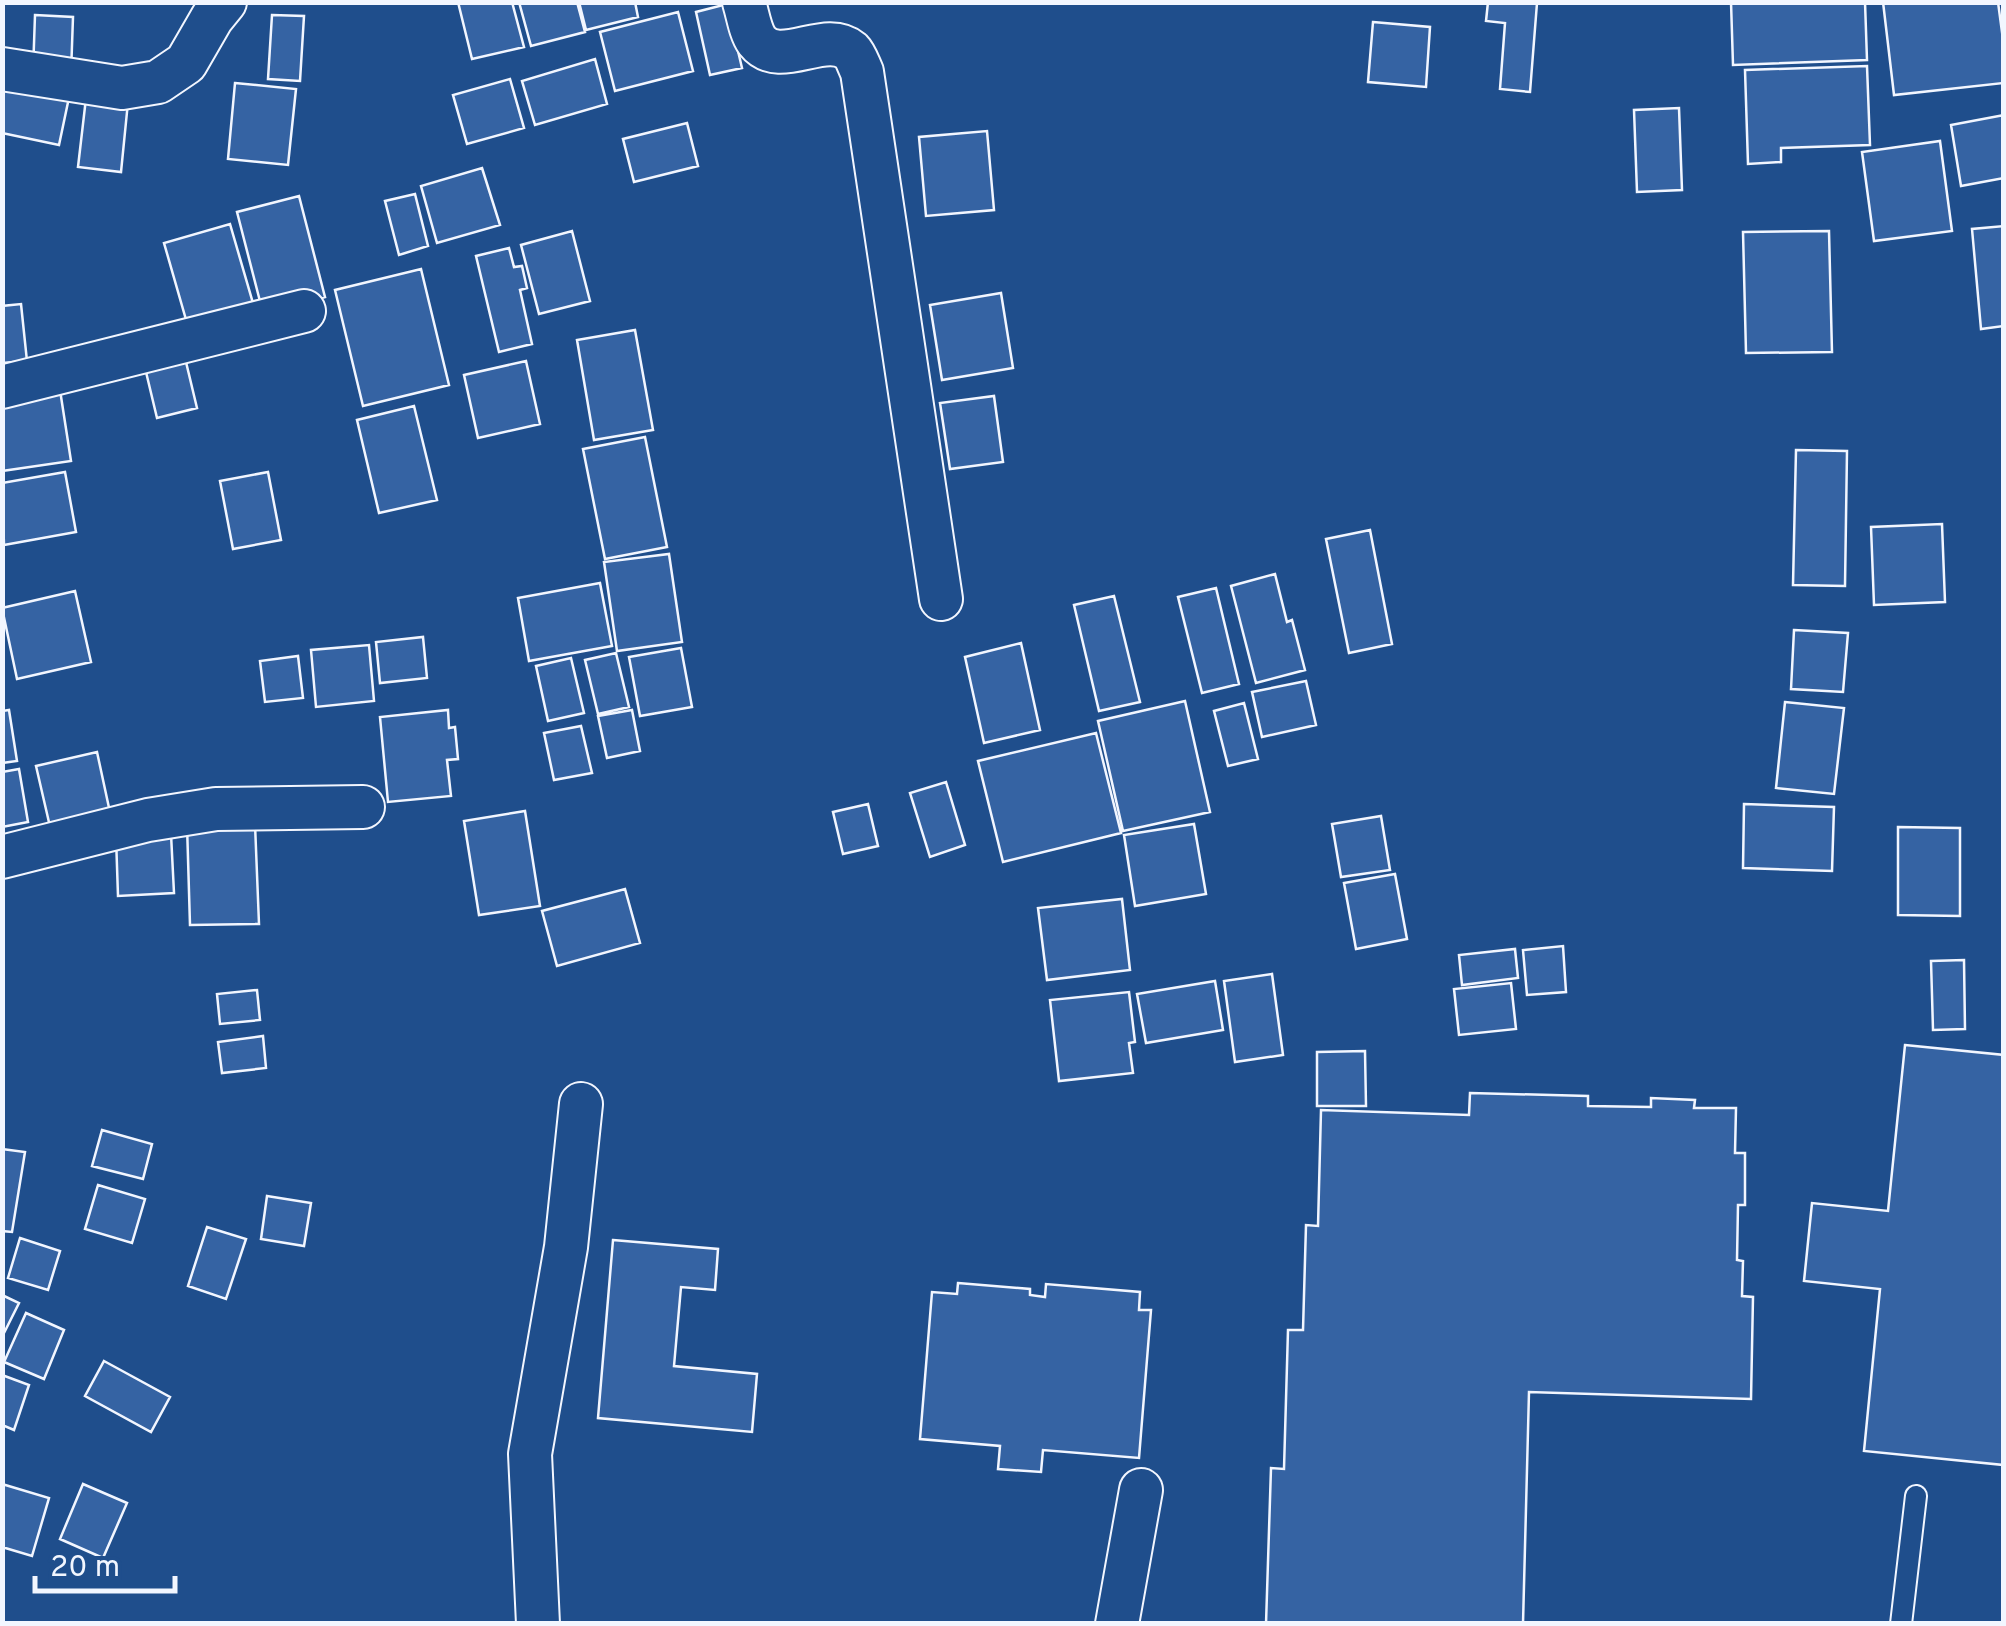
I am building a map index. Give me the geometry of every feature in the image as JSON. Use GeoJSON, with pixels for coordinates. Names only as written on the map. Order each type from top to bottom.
{"type":"FeatureCollection","features":[{"type":"Feature","properties":{"kind":"street"},"geometry":{"type":"LineString","coordinates":[[2,69],[122,88],[158,82],[186,64],[224,2]]}},
{"type":"Feature","properties":{"kind":"street"},"geometry":{"type":"LineString","coordinates":[[744,2],[754,38],[765,48],[779,52],[838,44],[853,52],[862,72],[941,599]]}},
{"type":"Feature","properties":{"kind":"street"},"geometry":{"type":"LineString","coordinates":[[2,387],[304,312]]}},
{"type":"Feature","properties":{"kind":"street"},"geometry":{"type":"LineString","coordinates":[[2,856],[148,820],[216,810],[364,807]]}},
{"type":"Feature","properties":{"kind":"street"},"geometry":{"type":"LineString","coordinates":[[538,1624],[530,1454],[566,1247],[581,1104]]}},
{"type":"Feature","properties":{"kind":"street"},"geometry":{"type":"LineString","coordinates":[[1117,1624],[1141,1490]]}},
{"type":"Feature","properties":{"kind":"lane"},"geometry":{"type":"LineString","coordinates":[[1901,1624],[1916,1496]]}},
{"type":"Feature","properties":{"kind":"building"},"geometry":{"type":"Polygon","coordinates":[[[458,2],[512,2],[524,47],[472,59],[458,2]]]}},
{"type":"Feature","properties":{"kind":"building"},"geometry":{"type":"Polygon","coordinates":[[[519,2],[577,2],[585,32],[531,46],[519,2]]]}},
{"type":"Feature","properties":{"kind":"building"},"geometry":{"type":"Polygon","coordinates":[[[579,2],[635,2],[638,17],[586,30],[579,2]]]}},
{"type":"Feature","properties":{"kind":"building"},"geometry":{"type":"Polygon","coordinates":[[[1488,2],[1537,3],[1530,92],[1500,89],[1505,23],[1486,21],[1488,2]]]}},
{"type":"Feature","properties":{"kind":"building"},"geometry":{"type":"Polygon","coordinates":[[[1731,2],[1865,2],[1867,60],[1733,65],[1731,2]]]}},
{"type":"Feature","properties":{"kind":"building"},"geometry":{"type":"Polygon","coordinates":[[[1883,2],[1998,2],[2004,83],[1894,95],[1883,2]]]}},
{"type":"Feature","properties":{"kind":"building"},"geometry":{"type":"Polygon","coordinates":[[[727,4],[742,68],[710,75],[696,12],[727,4]]]}},
{"type":"Feature","properties":{"kind":"building"},"geometry":{"type":"Polygon","coordinates":[[[678,12],[693,71],[615,91],[600,32],[678,12]]]}},
{"type":"Feature","properties":{"kind":"building"},"geometry":{"type":"Polygon","coordinates":[[[35,15],[73,17],[71,74],[33,72],[35,15]]]}},
{"type":"Feature","properties":{"kind":"building"},"geometry":{"type":"Polygon","coordinates":[[[272,15],[304,16],[300,81],[268,79],[272,15]]]}},
{"type":"Feature","properties":{"kind":"building"},"geometry":{"type":"Polygon","coordinates":[[[1373,22],[1430,27],[1426,87],[1368,82],[1373,22]]]}},
{"type":"Feature","properties":{"kind":"building"},"geometry":{"type":"Polygon","coordinates":[[[595,59],[607,104],[535,125],[522,81],[595,59]]]}},
{"type":"Feature","properties":{"kind":"building"},"geometry":{"type":"Polygon","coordinates":[[[1867,66],[1870,145],[1781,148],[1781,162],[1748,164],[1745,70],[1867,66]]]}},
{"type":"Feature","properties":{"kind":"building"},"geometry":{"type":"Polygon","coordinates":[[[2,73],[71,88],[59,145],[2,133],[2,73]]]}},
{"type":"Feature","properties":{"kind":"building"},"geometry":{"type":"Polygon","coordinates":[[[510,79],[524,128],[467,144],[453,95],[510,79]]]}},
{"type":"Feature","properties":{"kind":"building"},"geometry":{"type":"Polygon","coordinates":[[[235,83],[296,89],[288,165],[228,159],[235,83]]]}},
{"type":"Feature","properties":{"kind":"building"},"geometry":{"type":"Polygon","coordinates":[[[86,98],[128,102],[121,172],[78,167],[86,98]]]}},
{"type":"Feature","properties":{"kind":"building"},"geometry":{"type":"Polygon","coordinates":[[[1679,108],[1682,190],[1637,192],[1634,110],[1679,108]]]}},
{"type":"Feature","properties":{"kind":"building"},"geometry":{"type":"Polygon","coordinates":[[[2004,115],[2004,178],[1961,186],[1951,125],[2004,115]]]}},
{"type":"Feature","properties":{"kind":"building"},"geometry":{"type":"Polygon","coordinates":[[[687,123],[698,166],[634,182],[623,139],[687,123]]]}},
{"type":"Feature","properties":{"kind":"building"},"geometry":{"type":"Polygon","coordinates":[[[987,131],[994,210],[926,216],[919,137],[987,131]]]}},
{"type":"Feature","properties":{"kind":"building"},"geometry":{"type":"Polygon","coordinates":[[[1940,141],[1952,231],[1874,241],[1862,152],[1940,141]]]}},
{"type":"Feature","properties":{"kind":"building"},"geometry":{"type":"Polygon","coordinates":[[[482,168],[500,225],[437,243],[421,186],[482,168]]]}},
{"type":"Feature","properties":{"kind":"building"},"geometry":{"type":"Polygon","coordinates":[[[415,194],[428,246],[399,255],[385,201],[415,194]]]}},
{"type":"Feature","properties":{"kind":"building"},"geometry":{"type":"Polygon","coordinates":[[[299,196],[325,297],[263,313],[237,212],[299,196]]]}},
{"type":"Feature","properties":{"kind":"building"},"geometry":{"type":"Polygon","coordinates":[[[230,224],[257,317],[191,337],[164,243],[230,224]]]}},
{"type":"Feature","properties":{"kind":"building"},"geometry":{"type":"Polygon","coordinates":[[[2004,226],[2004,326],[1981,329],[1972,229],[2004,226]]]}},
{"type":"Feature","properties":{"kind":"building"},"geometry":{"type":"Polygon","coordinates":[[[572,231],[590,301],[539,314],[521,245],[572,231]]]}},
{"type":"Feature","properties":{"kind":"building"},"geometry":{"type":"Polygon","coordinates":[[[1829,231],[1832,352],[1746,353],[1743,232],[1829,231]]]}},
{"type":"Feature","properties":{"kind":"building"},"geometry":{"type":"Polygon","coordinates":[[[509,248],[514,267],[522,266],[527,288],[520,290],[532,344],[499,352],[476,256],[509,248]]]}},
{"type":"Feature","properties":{"kind":"building"},"geometry":{"type":"Polygon","coordinates":[[[421,269],[449,385],[363,406],[335,290],[421,269]]]}},
{"type":"Feature","properties":{"kind":"building"},"geometry":{"type":"Polygon","coordinates":[[[1001,293],[1013,368],[942,380],[930,305],[1001,293]]]}},
{"type":"Feature","properties":{"kind":"building"},"geometry":{"type":"Polygon","coordinates":[[[21,304],[27,361],[2,363],[2,306],[21,304]]]}},
{"type":"Feature","properties":{"kind":"building"},"geometry":{"type":"Polygon","coordinates":[[[635,330],[653,430],[594,440],[577,340],[635,330]]]}},
{"type":"Feature","properties":{"kind":"building"},"geometry":{"type":"Polygon","coordinates":[[[526,361],[540,424],[478,438],[464,375],[526,361]]]}},
{"type":"Feature","properties":{"kind":"building"},"geometry":{"type":"Polygon","coordinates":[[[186,362],[197,408],[157,418],[146,372],[186,362]]]}},
{"type":"Feature","properties":{"kind":"building"},"geometry":{"type":"Polygon","coordinates":[[[60,390],[71,461],[2,471],[2,399],[60,390]]]}},
{"type":"Feature","properties":{"kind":"building"},"geometry":{"type":"Polygon","coordinates":[[[994,396],[1003,462],[950,469],[940,403],[994,396]]]}},
{"type":"Feature","properties":{"kind":"building"},"geometry":{"type":"Polygon","coordinates":[[[414,406],[437,500],[379,513],[357,420],[414,406]]]}},
{"type":"Feature","properties":{"kind":"building"},"geometry":{"type":"Polygon","coordinates":[[[645,437],[667,547],[605,559],[583,449],[645,437]]]}},
{"type":"Feature","properties":{"kind":"building"},"geometry":{"type":"Polygon","coordinates":[[[1796,450],[1847,451],[1845,586],[1793,585],[1796,450]]]}},
{"type":"Feature","properties":{"kind":"building"},"geometry":{"type":"Polygon","coordinates":[[[65,472],[76,532],[4,545],[2,483],[65,472]]]}},
{"type":"Feature","properties":{"kind":"building"},"geometry":{"type":"Polygon","coordinates":[[[268,472],[281,540],[233,549],[220,481],[268,472]]]}},
{"type":"Feature","properties":{"kind":"building"},"geometry":{"type":"Polygon","coordinates":[[[1942,524],[1945,602],[1874,605],[1871,527],[1942,524]]]}},
{"type":"Feature","properties":{"kind":"building"},"geometry":{"type":"Polygon","coordinates":[[[1370,530],[1392,644],[1349,653],[1326,539],[1370,530]]]}},
{"type":"Feature","properties":{"kind":"building"},"geometry":{"type":"Polygon","coordinates":[[[669,554],[682,642],[617,651],[604,562],[669,554]]]}},
{"type":"Feature","properties":{"kind":"building"},"geometry":{"type":"Polygon","coordinates":[[[1275,574],[1305,670],[1256,683],[1231,586],[1275,574]]]}},
{"type":"Feature","properties":{"kind":"building"},"geometry":{"type":"Polygon","coordinates":[[[600,583],[612,646],[529,661],[518,598],[600,583]]]}},
{"type":"Feature","properties":{"kind":"building"},"geometry":{"type":"Polygon","coordinates":[[[1216,588],[1239,684],[1202,693],[1178,597],[1216,588]]]}},
{"type":"Feature","properties":{"kind":"building"},"geometry":{"type":"Polygon","coordinates":[[[75,591],[91,662],[17,679],[2,608],[75,591]]]}},
{"type":"Feature","properties":{"kind":"building"},"geometry":{"type":"Polygon","coordinates":[[[1114,596],[1140,702],[1099,711],[1074,605],[1114,596]]]}},
{"type":"Feature","properties":{"kind":"building"},"geometry":{"type":"Polygon","coordinates":[[[1794,630],[1848,633],[1843,692],[1791,689],[1794,630]]]}},
{"type":"Feature","properties":{"kind":"building"},"geometry":{"type":"Polygon","coordinates":[[[423,637],[427,678],[380,683],[376,642],[423,637]]]}},
{"type":"Feature","properties":{"kind":"building"},"geometry":{"type":"Polygon","coordinates":[[[1021,643],[1040,730],[984,743],[965,657],[1021,643]]]}},
{"type":"Feature","properties":{"kind":"building"},"geometry":{"type":"Polygon","coordinates":[[[369,645],[374,701],[316,707],[311,650],[369,645]]]}},
{"type":"Feature","properties":{"kind":"building"},"geometry":{"type":"Polygon","coordinates":[[[681,648],[692,707],[640,716],[629,657],[681,648]]]}},
{"type":"Feature","properties":{"kind":"building"},"geometry":{"type":"Polygon","coordinates":[[[616,653],[629,707],[598,714],[585,660],[616,653]]]}},
{"type":"Feature","properties":{"kind":"building"},"geometry":{"type":"Polygon","coordinates":[[[298,656],[303,698],[265,702],[260,661],[298,656]]]}},
{"type":"Feature","properties":{"kind":"building"},"geometry":{"type":"Polygon","coordinates":[[[571,658],[584,713],[548,721],[536,666],[571,658]]]}},
{"type":"Feature","properties":{"kind":"building"},"geometry":{"type":"Polygon","coordinates":[[[1306,681],[1316,725],[1262,737],[1252,692],[1306,681]]]}},
{"type":"Feature","properties":{"kind":"building"},"geometry":{"type":"Polygon","coordinates":[[[1185,701],[1210,812],[1123,831],[1098,721],[1185,701]]]}},
{"type":"Feature","properties":{"kind":"building"},"geometry":{"type":"Polygon","coordinates":[[[1785,702],[1844,708],[1834,794],[1776,788],[1785,702]]]}},
{"type":"Feature","properties":{"kind":"building"},"geometry":{"type":"Polygon","coordinates":[[[1244,703],[1258,759],[1228,766],[1214,711],[1244,703]]]}},
{"type":"Feature","properties":{"kind":"building"},"geometry":{"type":"Polygon","coordinates":[[[9,710],[17,761],[2,763],[2,711],[9,710]]]}},
{"type":"Feature","properties":{"kind":"building"},"geometry":{"type":"Polygon","coordinates":[[[448,710],[449,728],[455,727],[458,759],[447,760],[451,796],[388,802],[380,717],[448,710]]]}},
{"type":"Feature","properties":{"kind":"building"},"geometry":{"type":"Polygon","coordinates":[[[632,710],[640,751],[607,758],[598,716],[632,710]]]}},
{"type":"Feature","properties":{"kind":"building"},"geometry":{"type":"Polygon","coordinates":[[[581,726],[592,773],[554,780],[544,733],[581,726]]]}},
{"type":"Feature","properties":{"kind":"building"},"geometry":{"type":"Polygon","coordinates":[[[1096,733],[1121,833],[1003,862],[978,761],[1096,733]]]}},
{"type":"Feature","properties":{"kind":"building"},"geometry":{"type":"Polygon","coordinates":[[[97,752],[111,817],[51,831],[36,766],[97,752]]]}},
{"type":"Feature","properties":{"kind":"building"},"geometry":{"type":"Polygon","coordinates":[[[19,769],[28,822],[2,827],[2,772],[19,769]]]}},
{"type":"Feature","properties":{"kind":"building"},"geometry":{"type":"Polygon","coordinates":[[[946,782],[965,845],[930,857],[910,793],[946,782]]]}},
{"type":"Feature","properties":{"kind":"building"},"geometry":{"type":"Polygon","coordinates":[[[868,804],[878,846],[843,854],[833,812],[868,804]]]}},
{"type":"Feature","properties":{"kind":"building"},"geometry":{"type":"Polygon","coordinates":[[[1744,804],[1834,807],[1832,871],[1743,868],[1744,804]]]}},
{"type":"Feature","properties":{"kind":"building"},"geometry":{"type":"Polygon","coordinates":[[[525,811],[540,906],[479,915],[464,821],[525,811]]]}},
{"type":"Feature","properties":{"kind":"building"},"geometry":{"type":"Polygon","coordinates":[[[1381,816],[1390,870],[1341,877],[1332,824],[1381,816]]]}},
{"type":"Feature","properties":{"kind":"building"},"geometry":{"type":"Polygon","coordinates":[[[255,824],[259,924],[190,925],[187,825],[255,824]]]}},
{"type":"Feature","properties":{"kind":"building"},"geometry":{"type":"Polygon","coordinates":[[[1194,824],[1206,894],[1135,906],[1124,835],[1194,824]]]}},
{"type":"Feature","properties":{"kind":"building"},"geometry":{"type":"Polygon","coordinates":[[[1898,827],[1960,828],[1960,916],[1898,915],[1898,827]]]}},
{"type":"Feature","properties":{"kind":"building"},"geometry":{"type":"Polygon","coordinates":[[[171,834],[174,893],[118,896],[116,837],[171,834]]]}},
{"type":"Feature","properties":{"kind":"building"},"geometry":{"type":"Polygon","coordinates":[[[1395,874],[1407,939],[1356,949],[1344,883],[1395,874]]]}},
{"type":"Feature","properties":{"kind":"building"},"geometry":{"type":"Polygon","coordinates":[[[625,889],[640,943],[557,966],[542,911],[625,889]]]}},
{"type":"Feature","properties":{"kind":"building"},"geometry":{"type":"Polygon","coordinates":[[[1122,899],[1130,970],[1047,980],[1038,908],[1122,899]]]}},
{"type":"Feature","properties":{"kind":"building"},"geometry":{"type":"Polygon","coordinates":[[[1563,946],[1566,992],[1527,995],[1523,950],[1563,946]]]}},
{"type":"Feature","properties":{"kind":"building"},"geometry":{"type":"Polygon","coordinates":[[[1515,949],[1518,978],[1462,985],[1459,955],[1515,949]]]}},
{"type":"Feature","properties":{"kind":"building"},"geometry":{"type":"Polygon","coordinates":[[[1964,960],[1965,1029],[1933,1030],[1931,961],[1964,960]]]}},
{"type":"Feature","properties":{"kind":"building"},"geometry":{"type":"Polygon","coordinates":[[[1272,974],[1283,1055],[1235,1062],[1224,981],[1272,974]]]}},
{"type":"Feature","properties":{"kind":"building"},"geometry":{"type":"Polygon","coordinates":[[[1215,981],[1223,1030],[1146,1043],[1137,994],[1215,981]]]}},
{"type":"Feature","properties":{"kind":"building"},"geometry":{"type":"Polygon","coordinates":[[[1511,983],[1516,1029],[1459,1035],[1454,989],[1511,983]]]}},
{"type":"Feature","properties":{"kind":"building"},"geometry":{"type":"Polygon","coordinates":[[[257,990],[260,1020],[220,1024],[217,994],[257,990]]]}},
{"type":"Feature","properties":{"kind":"building"},"geometry":{"type":"Polygon","coordinates":[[[1129,992],[1135,1042],[1129,1043],[1133,1073],[1059,1081],[1050,1000],[1129,992]]]}},
{"type":"Feature","properties":{"kind":"building"},"geometry":{"type":"Polygon","coordinates":[[[263,1036],[266,1068],[222,1073],[218,1042],[263,1036]]]}},
{"type":"Feature","properties":{"kind":"building"},"geometry":{"type":"Polygon","coordinates":[[[1905,1045],[2004,1055],[2004,1465],[1864,1451],[1880,1289],[1804,1281],[1812,1203],[1888,1211],[1905,1045]]]}},
{"type":"Feature","properties":{"kind":"building"},"geometry":{"type":"Polygon","coordinates":[[[1365,1051],[1366,1106],[1317,1106],[1317,1052],[1365,1051]]]}},
{"type":"Feature","properties":{"kind":"building"},"geometry":{"type":"Polygon","coordinates":[[[1470,1093],[1588,1096],[1588,1106],[1651,1107],[1651,1098],[1695,1100],[1694,1108],[1736,1108],[1735,1153],[1745,1153],[1745,1205],[1738,1205],[1737,1260],[1743,1261],[1742,1296],[1753,1297],[1751,1399],[1529,1392],[1523,1624],[1266,1624],[1271,1468],[1284,1469],[1288,1330],[1303,1330],[1306,1225],[1318,1226],[1321,1110],[1469,1115],[1470,1093]]]}},
{"type":"Feature","properties":{"kind":"building"},"geometry":{"type":"Polygon","coordinates":[[[102,1130],[152,1144],[143,1179],[92,1166],[102,1130]]]}},
{"type":"Feature","properties":{"kind":"building"},"geometry":{"type":"Polygon","coordinates":[[[2,1149],[25,1152],[12,1232],[2,1231],[2,1149]]]}},
{"type":"Feature","properties":{"kind":"building"},"geometry":{"type":"Polygon","coordinates":[[[98,1185],[145,1199],[132,1243],[85,1229],[98,1185]]]}},
{"type":"Feature","properties":{"kind":"building"},"geometry":{"type":"Polygon","coordinates":[[[267,1196],[311,1203],[304,1246],[261,1239],[267,1196]]]}},
{"type":"Feature","properties":{"kind":"building"},"geometry":{"type":"Polygon","coordinates":[[[207,1227],[246,1239],[226,1299],[188,1286],[207,1227]]]}},
{"type":"Feature","properties":{"kind":"building"},"geometry":{"type":"Polygon","coordinates":[[[20,1238],[60,1251],[48,1290],[8,1278],[20,1238]]]}},
{"type":"Feature","properties":{"kind":"building"},"geometry":{"type":"Polygon","coordinates":[[[613,1240],[718,1249],[715,1290],[681,1287],[674,1366],[757,1374],[752,1432],[598,1418],[613,1240]]]}},
{"type":"Feature","properties":{"kind":"building"},"geometry":{"type":"Polygon","coordinates":[[[958,1283],[1030,1289],[1030,1295],[1045,1297],[1046,1284],[1140,1292],[1139,1310],[1151,1310],[1139,1458],[1043,1450],[1041,1472],[998,1469],[1000,1446],[920,1439],[932,1292],[957,1294],[958,1283]]]}},
{"type":"Feature","properties":{"kind":"building"},"geometry":{"type":"Polygon","coordinates":[[[2,1295],[19,1303],[2,1337],[2,1295]]]}},
{"type":"Feature","properties":{"kind":"building"},"geometry":{"type":"Polygon","coordinates":[[[26,1313],[64,1330],[44,1379],[4,1362],[26,1313]]]}},
{"type":"Feature","properties":{"kind":"building"},"geometry":{"type":"Polygon","coordinates":[[[104,1361],[170,1397],[151,1432],[85,1396],[104,1361]]]}},
{"type":"Feature","properties":{"kind":"building"},"geometry":{"type":"Polygon","coordinates":[[[2,1375],[29,1385],[14,1430],[2,1425],[2,1375]]]}},
{"type":"Feature","properties":{"kind":"building"},"geometry":{"type":"Polygon","coordinates":[[[2,1484],[49,1498],[32,1556],[2,1547],[2,1484]]]}},
{"type":"Feature","properties":{"kind":"building"},"geometry":{"type":"Polygon","coordinates":[[[83,1484],[127,1503],[103,1558],[60,1539],[83,1484]]]}}]}
